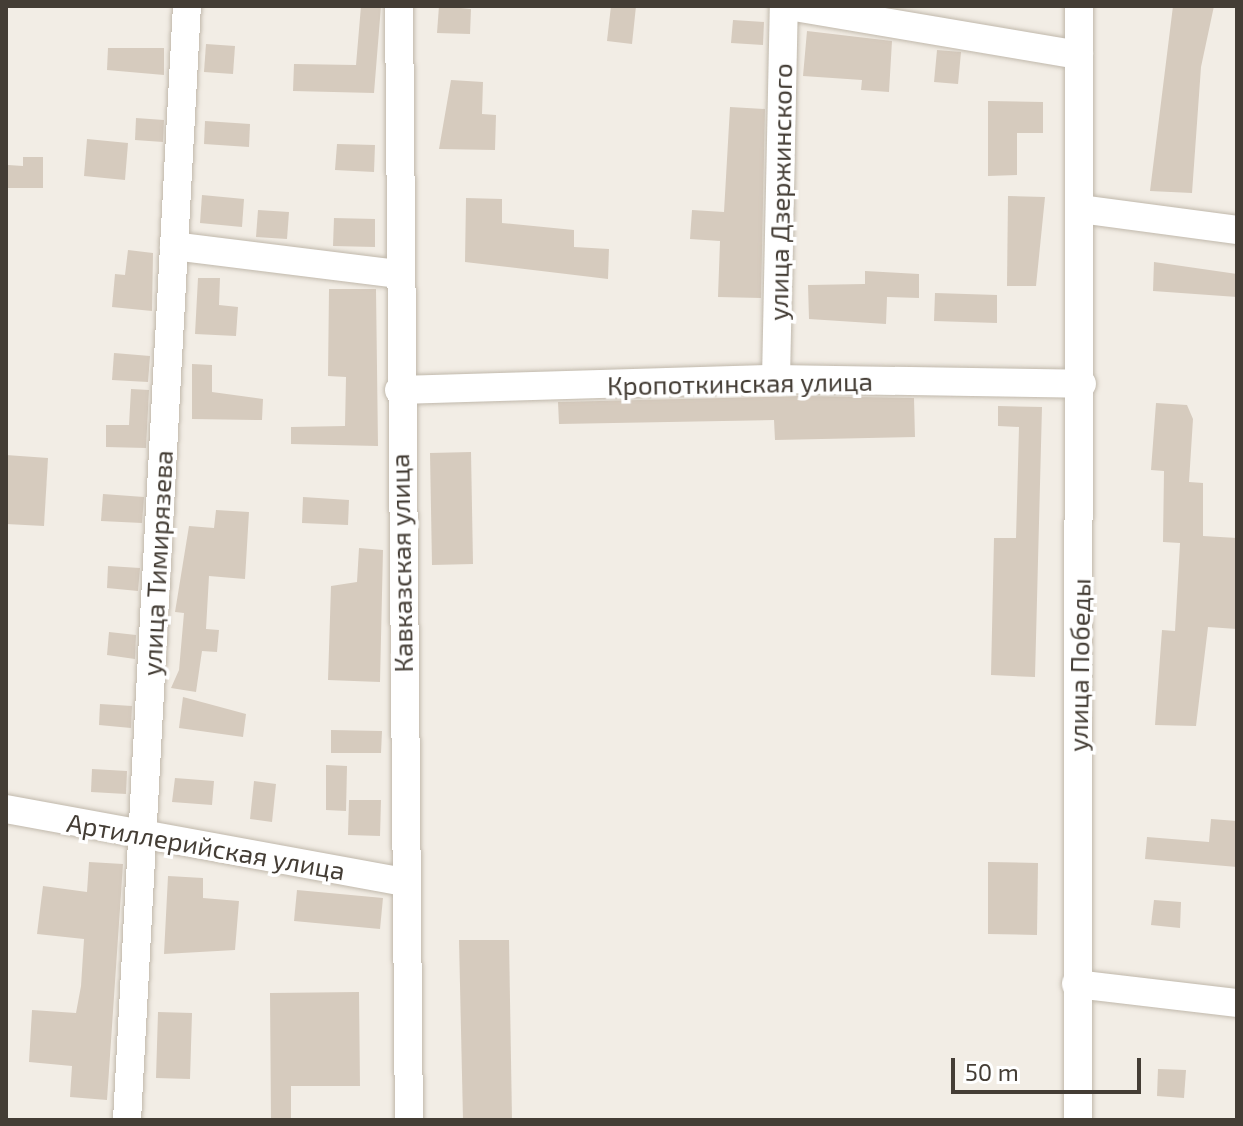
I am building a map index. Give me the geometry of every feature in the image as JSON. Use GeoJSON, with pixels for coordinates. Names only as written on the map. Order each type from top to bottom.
{"type":"FeatureCollection","features":[{"type":"Feature","properties":{"kind":"street","name":"улица Тимирязева"},"geometry":{"type":"LineString","coordinates":[[127,1120],[187,6]]}},
{"type":"Feature","properties":{"kind":"street","name":"Кавказская улица"},"geometry":{"type":"LineString","coordinates":[[399,6],[399,390],[409,1120]]}},
{"type":"Feature","properties":{"kind":"street"},"geometry":{"type":"LineString","coordinates":[[786,6],[1079,55]]}},
{"type":"Feature","properties":{"kind":"street","name":"улица Дзержинского"},"geometry":{"type":"LineString","coordinates":[[776,379],[786,6]]}},
{"type":"Feature","properties":{"kind":"street","name":"улица Победы"},"geometry":{"type":"LineString","coordinates":[[1078,1120],[1076,984],[1082,384],[1079,6]]}},
{"type":"Feature","properties":{"kind":"street"},"geometry":{"type":"LineString","coordinates":[[1080,209],[1237,230]]}},
{"type":"Feature","properties":{"kind":"street"},"geometry":{"type":"LineString","coordinates":[[174,246],[399,274]]}},
{"type":"Feature","properties":{"kind":"street","name":"Кропоткинская улица"},"geometry":{"type":"LineString","coordinates":[[399,390],[776,379],[1082,384]]}},
{"type":"Feature","properties":{"kind":"street","name":"Артиллерийская улица"},"geometry":{"type":"LineString","coordinates":[[6,809],[405,882]]}},
{"type":"Feature","properties":{"kind":"street"},"geometry":{"type":"LineString","coordinates":[[1076,984],[1237,1003]]}},
{"type":"Feature","properties":{"kind":"building"},"geometry":{"type":"Polygon","coordinates":[[[361,6],[381,6],[374,93],[293,91],[294,64],[356,65],[361,6]]]}},
{"type":"Feature","properties":{"kind":"building"},"geometry":{"type":"Polygon","coordinates":[[[439,6],[471,9],[470,34],[437,33],[439,6]]]}},
{"type":"Feature","properties":{"kind":"building"},"geometry":{"type":"Polygon","coordinates":[[[611,6],[636,6],[632,44],[607,41],[611,6]]]}},
{"type":"Feature","properties":{"kind":"building"},"geometry":{"type":"Polygon","coordinates":[[[1173,6],[1214,6],[1201,67],[1192,193],[1150,191],[1173,6]]]}},
{"type":"Feature","properties":{"kind":"building"},"geometry":{"type":"Polygon","coordinates":[[[733,20],[764,22],[763,45],[731,43],[733,20]]]}},
{"type":"Feature","properties":{"kind":"building"},"geometry":{"type":"Polygon","coordinates":[[[807,31],[892,41],[889,92],[861,90],[862,80],[803,76],[807,31]]]}},
{"type":"Feature","properties":{"kind":"building"},"geometry":{"type":"Polygon","coordinates":[[[206,44],[235,46],[233,74],[204,72],[206,44]]]}},
{"type":"Feature","properties":{"kind":"building"},"geometry":{"type":"Polygon","coordinates":[[[108,48],[164,48],[164,75],[107,70],[108,48]]]}},
{"type":"Feature","properties":{"kind":"building"},"geometry":{"type":"Polygon","coordinates":[[[937,50],[961,52],[958,84],[934,82],[937,50]]]}},
{"type":"Feature","properties":{"kind":"building"},"geometry":{"type":"Polygon","coordinates":[[[451,80],[483,82],[482,114],[496,115],[495,150],[439,149],[451,80]]]}},
{"type":"Feature","properties":{"kind":"building"},"geometry":{"type":"Polygon","coordinates":[[[988,101],[1043,102],[1043,133],[1017,133],[1017,175],[988,176],[988,101]]]}},
{"type":"Feature","properties":{"kind":"building"},"geometry":{"type":"Polygon","coordinates":[[[730,107],[765,109],[761,298],[718,297],[720,241],[690,239],[692,210],[724,212],[730,107]]]}},
{"type":"Feature","properties":{"kind":"building"},"geometry":{"type":"Polygon","coordinates":[[[136,118],[164,120],[163,142],[135,140],[136,118]]]}},
{"type":"Feature","properties":{"kind":"building"},"geometry":{"type":"Polygon","coordinates":[[[205,121],[250,124],[249,147],[204,144],[205,121]]]}},
{"type":"Feature","properties":{"kind":"building"},"geometry":{"type":"Polygon","coordinates":[[[87,139],[128,143],[125,180],[84,176],[87,139]]]}},
{"type":"Feature","properties":{"kind":"building"},"geometry":{"type":"Polygon","coordinates":[[[337,144],[375,145],[374,172],[335,170],[337,144]]]}},
{"type":"Feature","properties":{"kind":"building"},"geometry":{"type":"Polygon","coordinates":[[[23,157],[43,157],[43,188],[7,188],[8,165],[23,166],[23,157]]]}},
{"type":"Feature","properties":{"kind":"building"},"geometry":{"type":"Polygon","coordinates":[[[202,195],[244,199],[242,227],[200,223],[202,195]]]}},
{"type":"Feature","properties":{"kind":"building"},"geometry":{"type":"Polygon","coordinates":[[[1008,196],[1045,197],[1036,286],[1007,286],[1008,196]]]}},
{"type":"Feature","properties":{"kind":"building"},"geometry":{"type":"Polygon","coordinates":[[[466,198],[502,199],[502,223],[574,230],[574,247],[609,249],[608,279],[465,262],[466,198]]]}},
{"type":"Feature","properties":{"kind":"building"},"geometry":{"type":"Polygon","coordinates":[[[258,210],[289,212],[287,239],[256,237],[258,210]]]}},
{"type":"Feature","properties":{"kind":"building"},"geometry":{"type":"Polygon","coordinates":[[[334,218],[375,219],[375,247],[333,246],[334,218]]]}},
{"type":"Feature","properties":{"kind":"building"},"geometry":{"type":"Polygon","coordinates":[[[128,250],[153,253],[152,311],[112,307],[115,274],[125,275],[128,250]]]}},
{"type":"Feature","properties":{"kind":"building"},"geometry":{"type":"Polygon","coordinates":[[[1154,262],[1237,274],[1237,297],[1153,291],[1154,262]]]}},
{"type":"Feature","properties":{"kind":"building"},"geometry":{"type":"Polygon","coordinates":[[[865,271],[919,274],[919,298],[887,297],[886,324],[809,319],[808,285],[865,284],[865,271]]]}},
{"type":"Feature","properties":{"kind":"building"},"geometry":{"type":"Polygon","coordinates":[[[198,278],[220,278],[219,305],[238,307],[236,336],[195,334],[198,278]]]}},
{"type":"Feature","properties":{"kind":"building"},"geometry":{"type":"Polygon","coordinates":[[[329,289],[376,289],[378,446],[291,444],[291,427],[345,426],[346,377],[328,376],[329,289]]]}},
{"type":"Feature","properties":{"kind":"building"},"geometry":{"type":"Polygon","coordinates":[[[935,293],[997,295],[997,323],[934,321],[935,293]]]}},
{"type":"Feature","properties":{"kind":"building"},"geometry":{"type":"Polygon","coordinates":[[[114,353],[150,356],[148,382],[112,380],[114,353]]]}},
{"type":"Feature","properties":{"kind":"building"},"geometry":{"type":"Polygon","coordinates":[[[192,364],[212,365],[212,392],[263,399],[262,420],[192,419],[192,364]]]}},
{"type":"Feature","properties":{"kind":"building"},"geometry":{"type":"Polygon","coordinates":[[[131,389],[149,390],[146,448],[106,447],[106,425],[129,425],[131,389]]]}},
{"type":"Feature","properties":{"kind":"building"},"geometry":{"type":"Polygon","coordinates":[[[800,396],[914,398],[915,437],[775,440],[774,420],[559,424],[558,402],[800,396]]]}},
{"type":"Feature","properties":{"kind":"building"},"geometry":{"type":"Polygon","coordinates":[[[1156,403],[1187,405],[1193,419],[1189,482],[1203,483],[1203,536],[1237,538],[1237,629],[1208,627],[1196,726],[1155,725],[1162,630],[1175,631],[1180,543],[1163,542],[1164,471],[1151,470],[1156,403]]]}},
{"type":"Feature","properties":{"kind":"building"},"geometry":{"type":"Polygon","coordinates":[[[998,406],[1042,407],[1035,677],[991,675],[994,538],[1016,538],[1019,427],[998,426],[998,406]]]}},
{"type":"Feature","properties":{"kind":"building"},"geometry":{"type":"Polygon","coordinates":[[[471,452],[473,564],[432,565],[430,453],[471,452]]]}},
{"type":"Feature","properties":{"kind":"building"},"geometry":{"type":"Polygon","coordinates":[[[6,455],[48,458],[44,526],[6,524],[6,455]]]}},
{"type":"Feature","properties":{"kind":"building"},"geometry":{"type":"Polygon","coordinates":[[[103,494],[144,497],[142,523],[101,521],[103,494]]]}},
{"type":"Feature","properties":{"kind":"building"},"geometry":{"type":"Polygon","coordinates":[[[303,497],[349,500],[348,525],[302,523],[303,497]]]}},
{"type":"Feature","properties":{"kind":"building"},"geometry":{"type":"Polygon","coordinates":[[[216,510],[249,512],[245,579],[209,576],[206,629],[219,630],[217,652],[202,651],[196,692],[171,688],[179,670],[184,613],[175,612],[189,526],[214,528],[216,510]]]}},
{"type":"Feature","properties":{"kind":"building"},"geometry":{"type":"Polygon","coordinates":[[[359,548],[383,550],[380,682],[328,680],[331,586],[357,582],[359,548]]]}},
{"type":"Feature","properties":{"kind":"building"},"geometry":{"type":"Polygon","coordinates":[[[108,566],[140,568],[138,591],[107,588],[108,566]]]}},
{"type":"Feature","properties":{"kind":"building"},"geometry":{"type":"Polygon","coordinates":[[[109,632],[136,635],[135,659],[107,655],[109,632]]]}},
{"type":"Feature","properties":{"kind":"building"},"geometry":{"type":"Polygon","coordinates":[[[183,697],[246,714],[243,737],[179,728],[183,697]]]}},
{"type":"Feature","properties":{"kind":"building"},"geometry":{"type":"Polygon","coordinates":[[[100,704],[132,706],[131,728],[99,725],[100,704]]]}},
{"type":"Feature","properties":{"kind":"building"},"geometry":{"type":"Polygon","coordinates":[[[331,730],[382,731],[381,753],[331,753],[331,730]]]}},
{"type":"Feature","properties":{"kind":"building"},"geometry":{"type":"Polygon","coordinates":[[[326,765],[347,766],[346,811],[326,810],[326,765]]]}},
{"type":"Feature","properties":{"kind":"building"},"geometry":{"type":"Polygon","coordinates":[[[92,769],[127,771],[126,794],[91,792],[92,769]]]}},
{"type":"Feature","properties":{"kind":"building"},"geometry":{"type":"Polygon","coordinates":[[[175,778],[214,781],[212,805],[172,802],[175,778]]]}},
{"type":"Feature","properties":{"kind":"building"},"geometry":{"type":"Polygon","coordinates":[[[254,781],[276,784],[272,822],[250,819],[254,781]]]}},
{"type":"Feature","properties":{"kind":"building"},"geometry":{"type":"Polygon","coordinates":[[[349,800],[381,800],[380,836],[348,835],[349,800]]]}},
{"type":"Feature","properties":{"kind":"building"},"geometry":{"type":"Polygon","coordinates":[[[1211,819],[1237,821],[1237,867],[1145,859],[1147,837],[1209,842],[1211,819]]]}},
{"type":"Feature","properties":{"kind":"building"},"geometry":{"type":"Polygon","coordinates":[[[89,862],[123,864],[107,1100],[70,1097],[72,1066],[29,1062],[32,1010],[76,1013],[81,986],[84,939],[37,934],[43,886],[87,892],[89,862]]]}},
{"type":"Feature","properties":{"kind":"building"},"geometry":{"type":"Polygon","coordinates":[[[988,862],[1038,863],[1037,935],[988,934],[988,862]]]}},
{"type":"Feature","properties":{"kind":"building"},"geometry":{"type":"Polygon","coordinates":[[[168,876],[203,878],[203,898],[239,901],[235,950],[164,954],[168,876]]]}},
{"type":"Feature","properties":{"kind":"building"},"geometry":{"type":"Polygon","coordinates":[[[297,890],[383,898],[380,929],[294,921],[297,890]]]}},
{"type":"Feature","properties":{"kind":"building"},"geometry":{"type":"Polygon","coordinates":[[[1154,900],[1181,902],[1180,928],[1151,925],[1154,900]]]}},
{"type":"Feature","properties":{"kind":"building"},"geometry":{"type":"Polygon","coordinates":[[[459,940],[509,940],[512,1120],[463,1120],[459,940]]]}},
{"type":"Feature","properties":{"kind":"building"},"geometry":{"type":"Polygon","coordinates":[[[359,992],[360,1086],[291,1086],[291,1120],[271,1120],[270,993],[359,992]]]}},
{"type":"Feature","properties":{"kind":"building"},"geometry":{"type":"Polygon","coordinates":[[[158,1012],[192,1013],[190,1079],[156,1078],[158,1012]]]}},
{"type":"Feature","properties":{"kind":"building"},"geometry":{"type":"Polygon","coordinates":[[[1158,1069],[1186,1070],[1184,1098],[1157,1096],[1158,1069]]]}}]}
